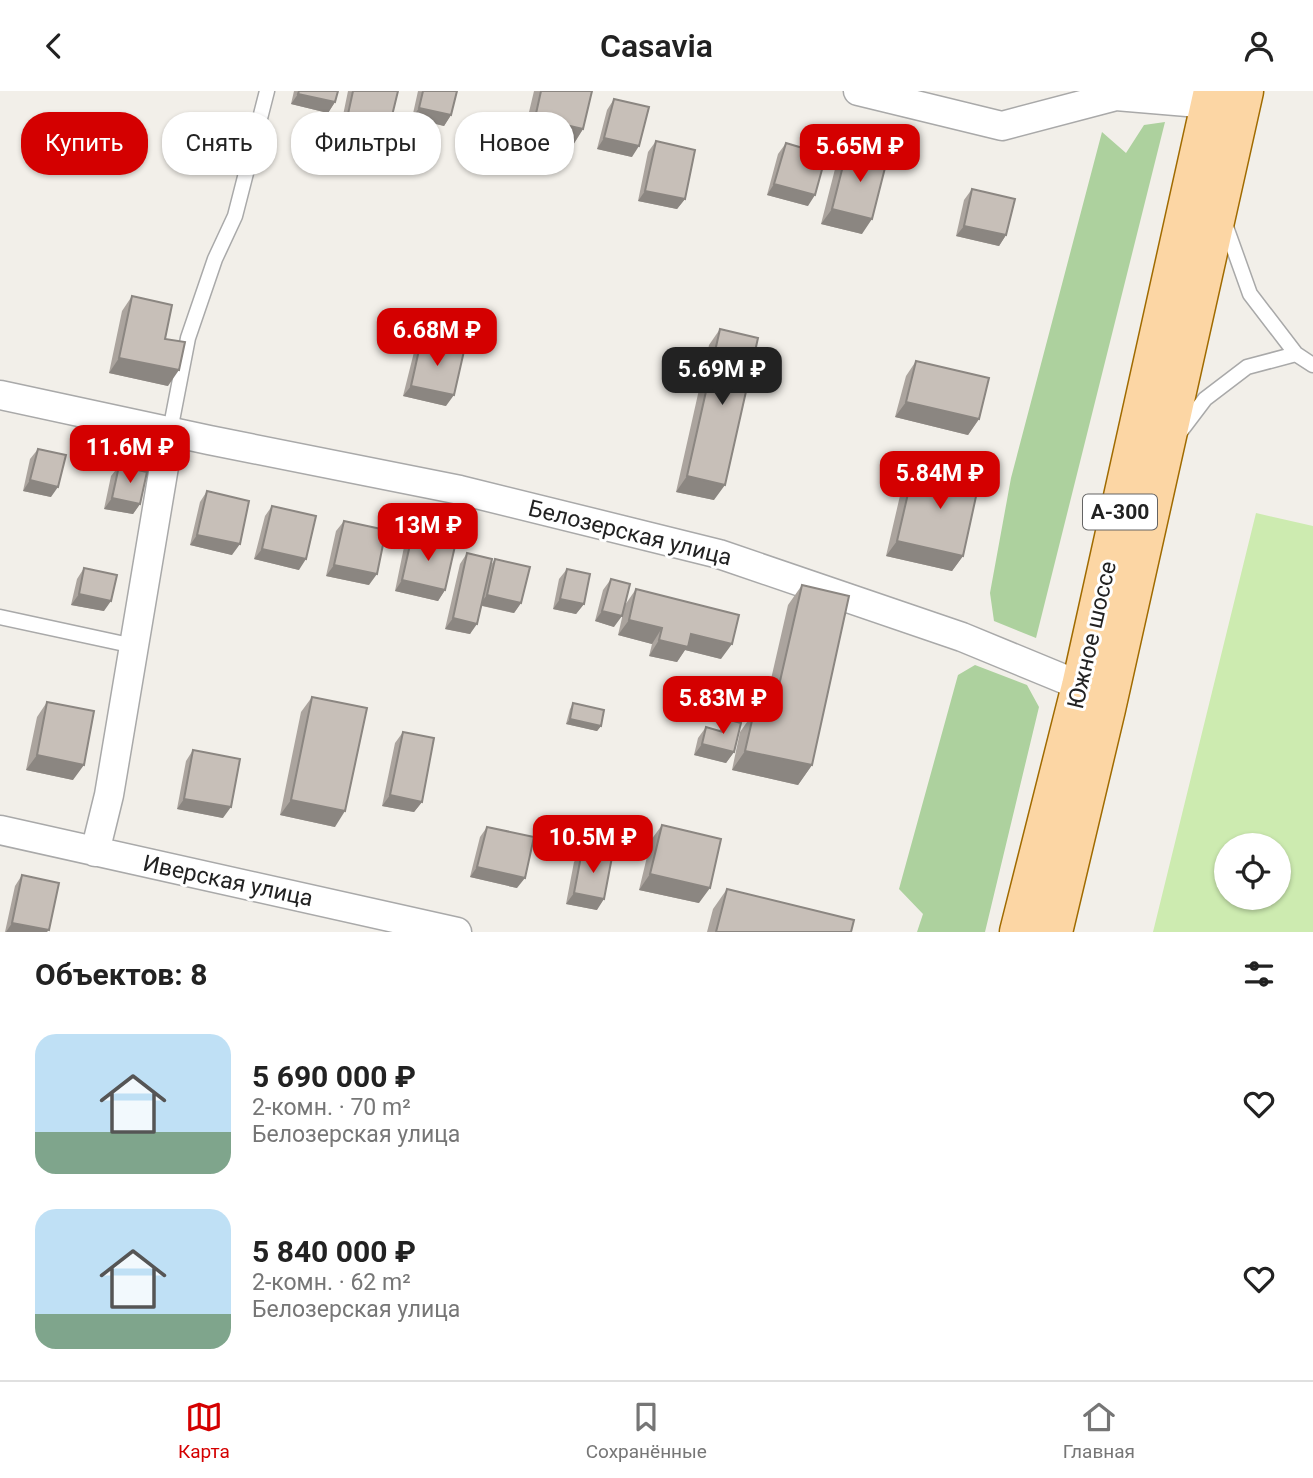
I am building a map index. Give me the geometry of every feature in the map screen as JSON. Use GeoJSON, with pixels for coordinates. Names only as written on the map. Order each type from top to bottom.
{"type":"FeatureCollection","features":[{"type":"Feature","properties":{"kind":"main road","name":"Южное шоссе"},"geometry":{"type":"LineString","coordinates":[[1053,932],[1218,206],[1223,95]]}},
{"type":"Feature","properties":{"kind":"main road","name":"Южное шоссе"},"geometry":{"type":"LineString","coordinates":[[1019,932],[1081,687],[1223,95]]}},
{"type":"Feature","properties":{"kind":"street"},"geometry":{"type":"LineString","coordinates":[[858,91],[1002,126],[1116,96],[1223,95]]}},
{"type":"Feature","properties":{"kind":"street","name":"Белозерская улица"},"geometry":{"type":"LineString","coordinates":[[0,395],[460,490],[719,554],[962,637],[1081,687]]}},
{"type":"Feature","properties":{"kind":"street"},"geometry":{"type":"LineString","coordinates":[[95,852],[109,795],[170,431]]}},
{"type":"Feature","properties":{"kind":"street","name":"Иверская улица"},"geometry":{"type":"LineString","coordinates":[[0,830],[457,932]]}},
{"type":"Feature","properties":{"kind":"lane"},"geometry":{"type":"LineString","coordinates":[[170,431],[188,338],[215,259],[235,216],[267,91]]}},
{"type":"Feature","properties":{"kind":"lane"},"geometry":{"type":"LineString","coordinates":[[1218,206],[1250,294],[1296,354],[1313,365]]}},
{"type":"Feature","properties":{"kind":"lane"},"geometry":{"type":"LineString","coordinates":[[1162,455],[1205,398],[1247,367],[1296,354]]}},
{"type":"Feature","properties":{"kind":"lane"},"geometry":{"type":"LineString","coordinates":[[0,617],[134,646]]}},
{"type":"Feature","properties":{"kind":"green space"},"geometry":{"type":"Polygon","coordinates":[[[1165,122],[1036,638],[994,621],[990,593],[1011,478],[1102,132],[1126,153],[1144,125],[1165,122]]]}},
{"type":"Feature","properties":{"kind":"green space"},"geometry":{"type":"Polygon","coordinates":[[[1256,513],[1313,526],[1313,932],[1153,932],[1256,513]]]}},
{"type":"Feature","properties":{"kind":"green space"},"geometry":{"type":"Polygon","coordinates":[[[975,665],[1027,685],[1039,707],[985,932],[917,932],[923,914],[899,889],[958,675],[975,665]]]}},
{"type":"Feature","properties":{"kind":"building"},"geometry":{"type":"Polygon","coordinates":[[[299,91],[338,91],[335,102],[298,94],[299,91]]]}},
{"type":"Feature","properties":{"kind":"building"},"geometry":{"type":"Polygon","coordinates":[[[353,91],[398,91],[393,112],[348,112],[353,91]]]}},
{"type":"Feature","properties":{"kind":"building"},"geometry":{"type":"Polygon","coordinates":[[[423,91],[457,91],[451,115],[419,108],[423,91]]]}},
{"type":"Feature","properties":{"kind":"building"},"geometry":{"type":"Polygon","coordinates":[[[541,91],[592,91],[583,129],[574,127],[574,112],[536,112],[541,91]]]}},
{"type":"Feature","properties":{"kind":"building"},"geometry":{"type":"Polygon","coordinates":[[[614,99],[649,107],[639,146],[604,138],[614,99]]]}},
{"type":"Feature","properties":{"kind":"building"},"geometry":{"type":"Polygon","coordinates":[[[656,141],[695,150],[685,199],[645,191],[656,141]]]}},
{"type":"Feature","properties":{"kind":"building"},"geometry":{"type":"Polygon","coordinates":[[[786,143],[826,155],[815,195],[774,184],[786,143]]]}},
{"type":"Feature","properties":{"kind":"building"},"geometry":{"type":"Polygon","coordinates":[[[847,150],[887,160],[872,219],[832,209],[847,150]]]}},
{"type":"Feature","properties":{"kind":"building"},"geometry":{"type":"Polygon","coordinates":[[[972,189],[1015,199],[1006,235],[964,226],[972,189]]]}},
{"type":"Feature","properties":{"kind":"building"},"geometry":{"type":"Polygon","coordinates":[[[132,296],[172,305],[165,339],[185,342],[179,370],[119,358],[132,296]]]}},
{"type":"Feature","properties":{"kind":"building"},"geometry":{"type":"Polygon","coordinates":[[[720,329],[758,338],[725,485],[687,476],[720,329]]]}},
{"type":"Feature","properties":{"kind":"building"},"geometry":{"type":"Polygon","coordinates":[[[421,341],[464,351],[454,395],[411,386],[421,341]]]}},
{"type":"Feature","properties":{"kind":"building"},"geometry":{"type":"Polygon","coordinates":[[[916,361],[989,378],[979,419],[906,402],[916,361]]]}},
{"type":"Feature","properties":{"kind":"building"},"geometry":{"type":"Polygon","coordinates":[[[38,449],[66,455],[58,487],[30,480],[38,449]]]}},
{"type":"Feature","properties":{"kind":"building"},"geometry":{"type":"Polygon","coordinates":[[[960,464],[982,469],[963,556],[897,541],[913,472],[956,482],[960,464]]]}},
{"type":"Feature","properties":{"kind":"building"},"geometry":{"type":"Polygon","coordinates":[[[119,466],[147,472],[140,504],[112,498],[119,466]]]}},
{"type":"Feature","properties":{"kind":"building"},"geometry":{"type":"Polygon","coordinates":[[[207,491],[249,501],[240,544],[197,535],[207,491]]]}},
{"type":"Feature","properties":{"kind":"building"},"geometry":{"type":"Polygon","coordinates":[[[272,506],[316,516],[306,559],[262,549],[272,506]]]}},
{"type":"Feature","properties":{"kind":"building"},"geometry":{"type":"Polygon","coordinates":[[[344,521],[386,530],[377,574],[334,565],[344,521]]]}},
{"type":"Feature","properties":{"kind":"building"},"geometry":{"type":"Polygon","coordinates":[[[412,536],[455,546],[445,590],[402,580],[412,536]]]}},
{"type":"Feature","properties":{"kind":"building"},"geometry":{"type":"Polygon","coordinates":[[[467,553],[492,559],[477,624],[453,618],[467,553]]]}},
{"type":"Feature","properties":{"kind":"building"},"geometry":{"type":"Polygon","coordinates":[[[495,559],[530,567],[521,603],[487,595],[495,559]]]}},
{"type":"Feature","properties":{"kind":"building"},"geometry":{"type":"Polygon","coordinates":[[[84,568],[117,575],[111,601],[79,594],[84,568]]]}},
{"type":"Feature","properties":{"kind":"building"},"geometry":{"type":"Polygon","coordinates":[[[567,569],[590,574],[584,604],[560,599],[567,569]]]}},
{"type":"Feature","properties":{"kind":"building"},"geometry":{"type":"Polygon","coordinates":[[[611,579],[630,584],[622,616],[602,611],[611,579]]]}},
{"type":"Feature","properties":{"kind":"building"},"geometry":{"type":"Polygon","coordinates":[[[802,585],[849,596],[812,765],[745,751],[754,712],[772,716],[802,585]]]}},
{"type":"Feature","properties":{"kind":"building"},"geometry":{"type":"Polygon","coordinates":[[[636,589],[739,615],[732,644],[691,634],[688,647],[659,640],[662,628],[629,620],[636,589]]]}},
{"type":"Feature","properties":{"kind":"building"},"geometry":{"type":"Polygon","coordinates":[[[312,697],[367,708],[345,811],[291,800],[312,697]]]}},
{"type":"Feature","properties":{"kind":"building"},"geometry":{"type":"Polygon","coordinates":[[[47,702],[94,711],[84,765],[37,755],[47,702]]]}},
{"type":"Feature","properties":{"kind":"building"},"geometry":{"type":"Polygon","coordinates":[[[573,703],[604,710],[601,726],[570,719],[573,703]]]}},
{"type":"Feature","properties":{"kind":"building"},"geometry":{"type":"Polygon","coordinates":[[[726,719],[741,723],[734,752],[702,744],[706,727],[723,732],[726,719]]]}},
{"type":"Feature","properties":{"kind":"building"},"geometry":{"type":"Polygon","coordinates":[[[403,732],[434,738],[422,802],[390,795],[403,732]]]}},
{"type":"Feature","properties":{"kind":"building"},"geometry":{"type":"Polygon","coordinates":[[[193,750],[240,759],[231,807],[184,799],[193,750]]]}},
{"type":"Feature","properties":{"kind":"building"},"geometry":{"type":"Polygon","coordinates":[[[662,825],[721,839],[710,888],[650,874],[662,825]]]}},
{"type":"Feature","properties":{"kind":"building"},"geometry":{"type":"Polygon","coordinates":[[[487,827],[534,837],[525,878],[477,867],[487,827]]]}},
{"type":"Feature","properties":{"kind":"building"},"geometry":{"type":"Polygon","coordinates":[[[582,851],[612,857],[604,899],[574,893],[582,851]]]}},
{"type":"Feature","properties":{"kind":"building"},"geometry":{"type":"Polygon","coordinates":[[[22,875],[59,883],[49,930],[12,923],[22,875]]]}},
{"type":"Feature","properties":{"kind":"building"},"geometry":{"type":"Polygon","coordinates":[[[727,889],[854,920],[851,932],[716,932],[727,889]]]}}]}
